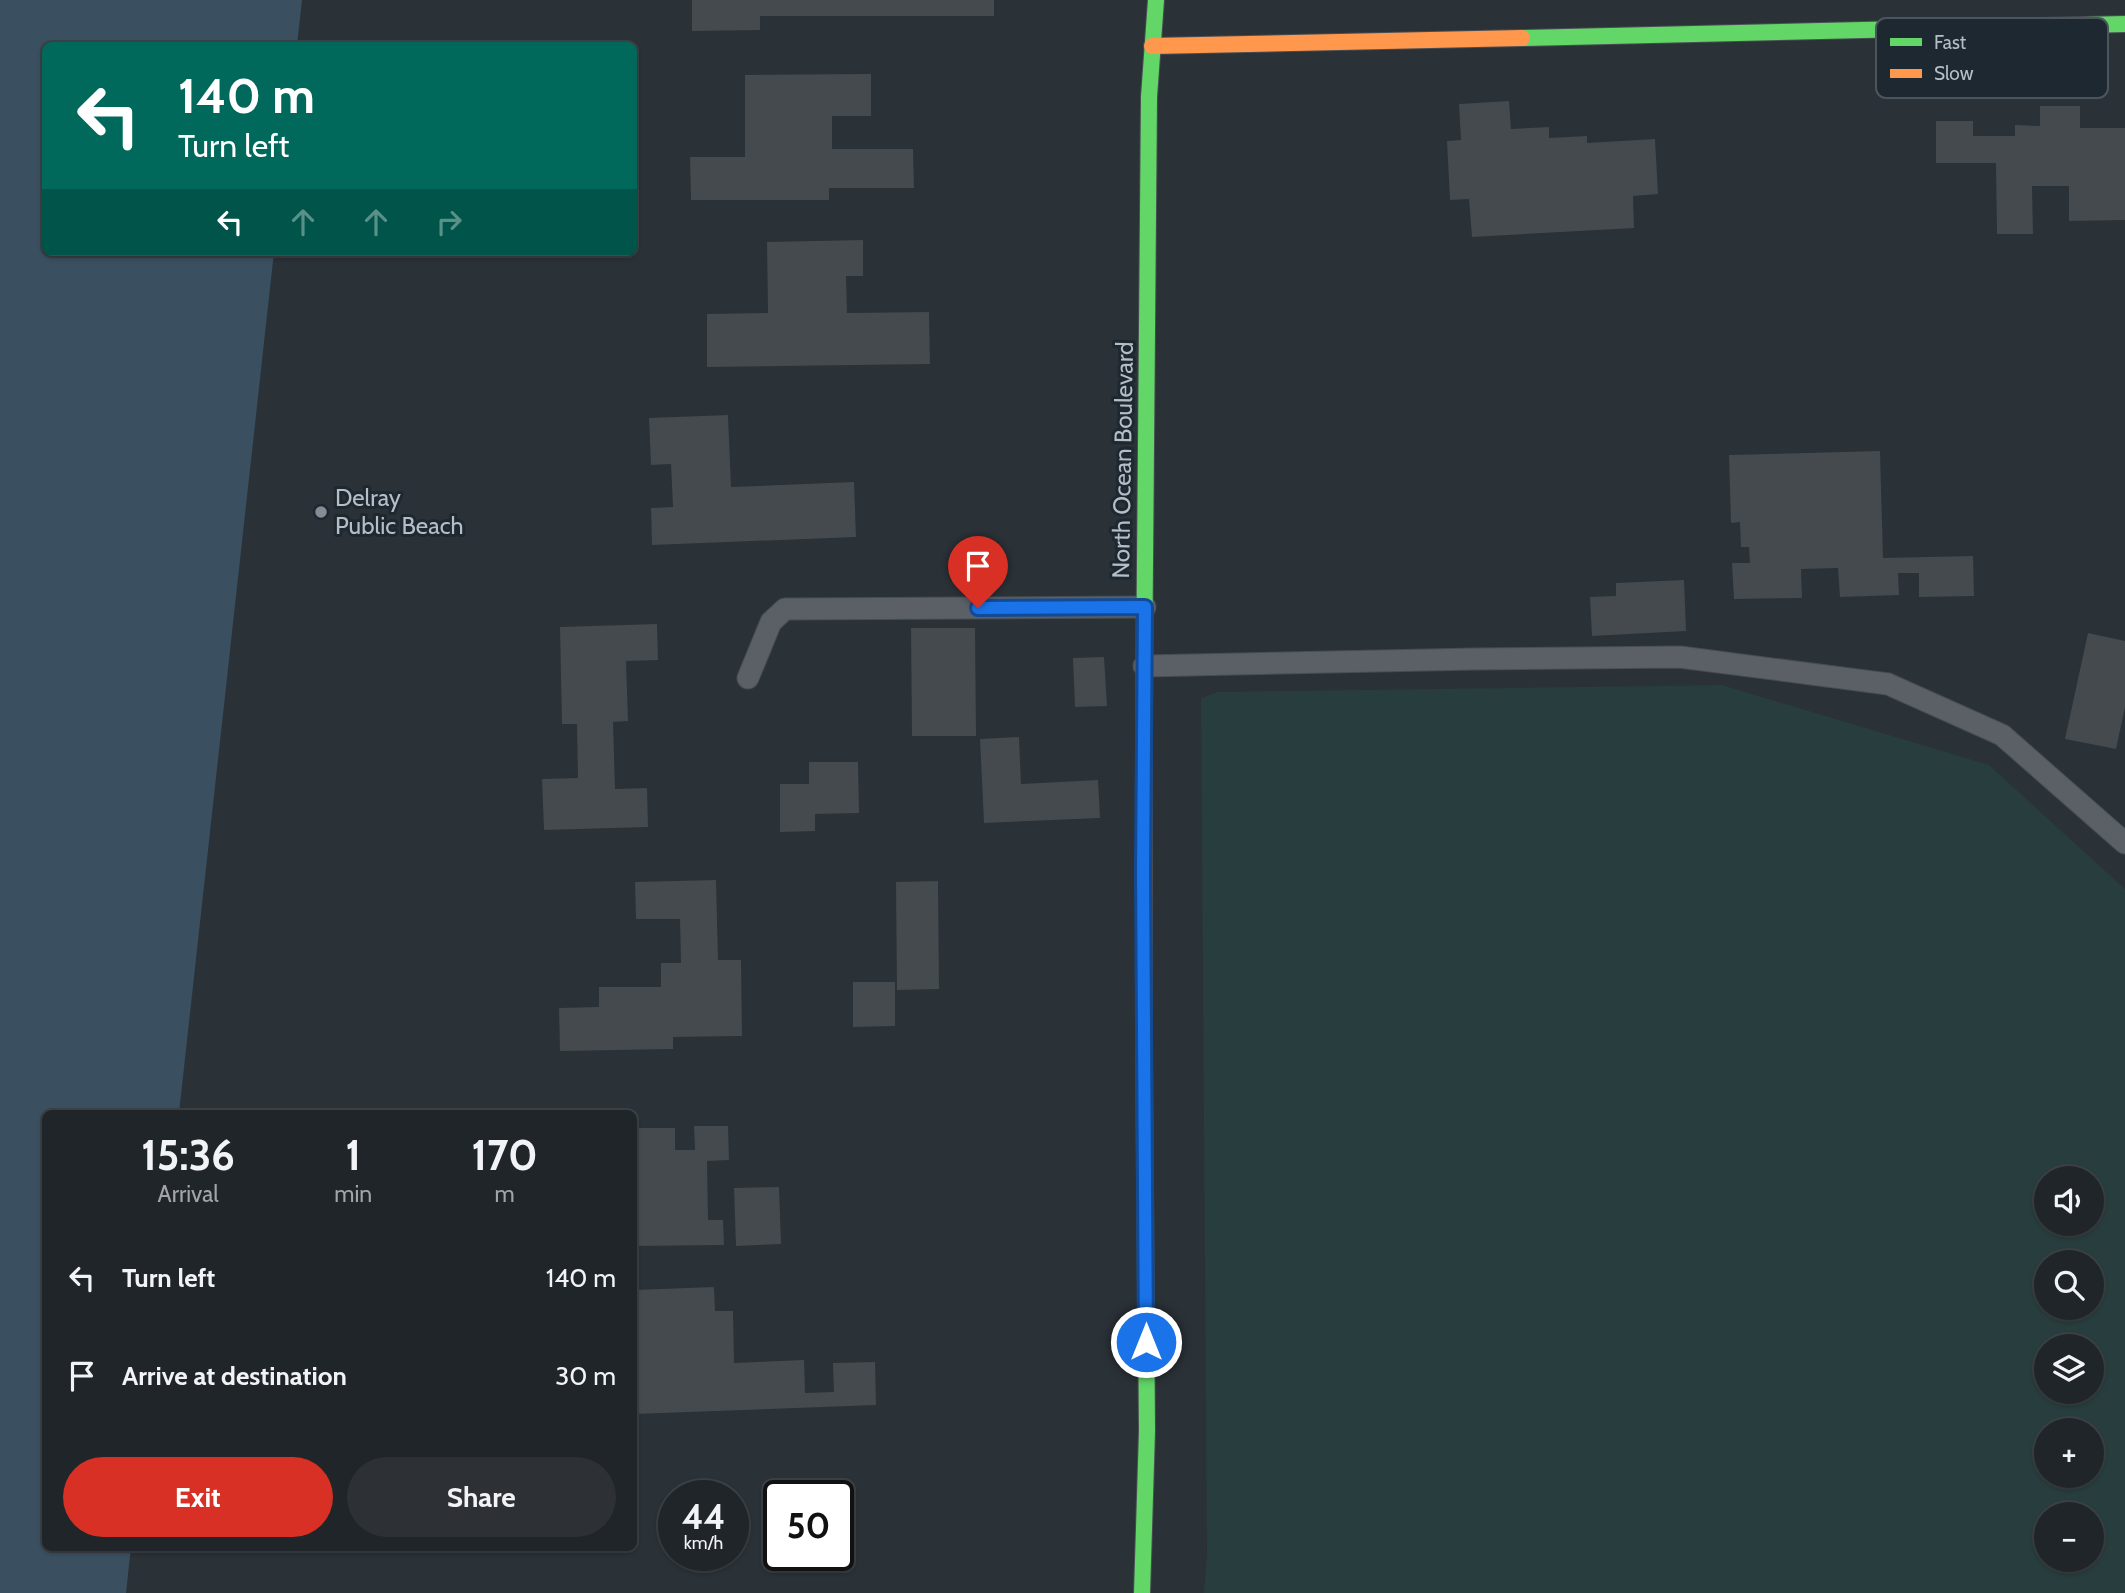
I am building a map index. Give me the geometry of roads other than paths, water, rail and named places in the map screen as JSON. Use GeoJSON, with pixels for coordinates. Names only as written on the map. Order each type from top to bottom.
{"type":"FeatureCollection","features":[{"type":"Feature","properties":{"kind":"main road","name":"North Ocean Boulevard"},"geometry":{"type":"LineString","coordinates":[[1142,1593],[1147,1431],[1144,666],[1149,110],[1156,0]]}},
{"type":"Feature","properties":{"kind":"main road"},"geometry":{"type":"LineString","coordinates":[[1152,46],[1876,30]]}},
{"type":"Feature","properties":{"kind":"lane"},"geometry":{"type":"LineString","coordinates":[[748,678],[771,622],[785,609],[1145,607]]}},
{"type":"Feature","properties":{"kind":"lane"},"geometry":{"type":"LineString","coordinates":[[1144,666],[1680,657],[1888,684],[2003,735],[2125,843]]}},
{"type":"Feature","properties":{"kind":"water"},"geometry":{"type":"Polygon","coordinates":[[[0,0],[302,0],[297,42],[42,42],[42,256],[274,256],[179,1110],[42,1110],[42,1551],[131,1551],[126,1593],[0,1593],[0,0]]]}},
{"type":"Feature","properties":{"kind":"place","name":"Delray Public Beach"},"geometry":{"type":"Point","coordinates":[321,512]}}]}
